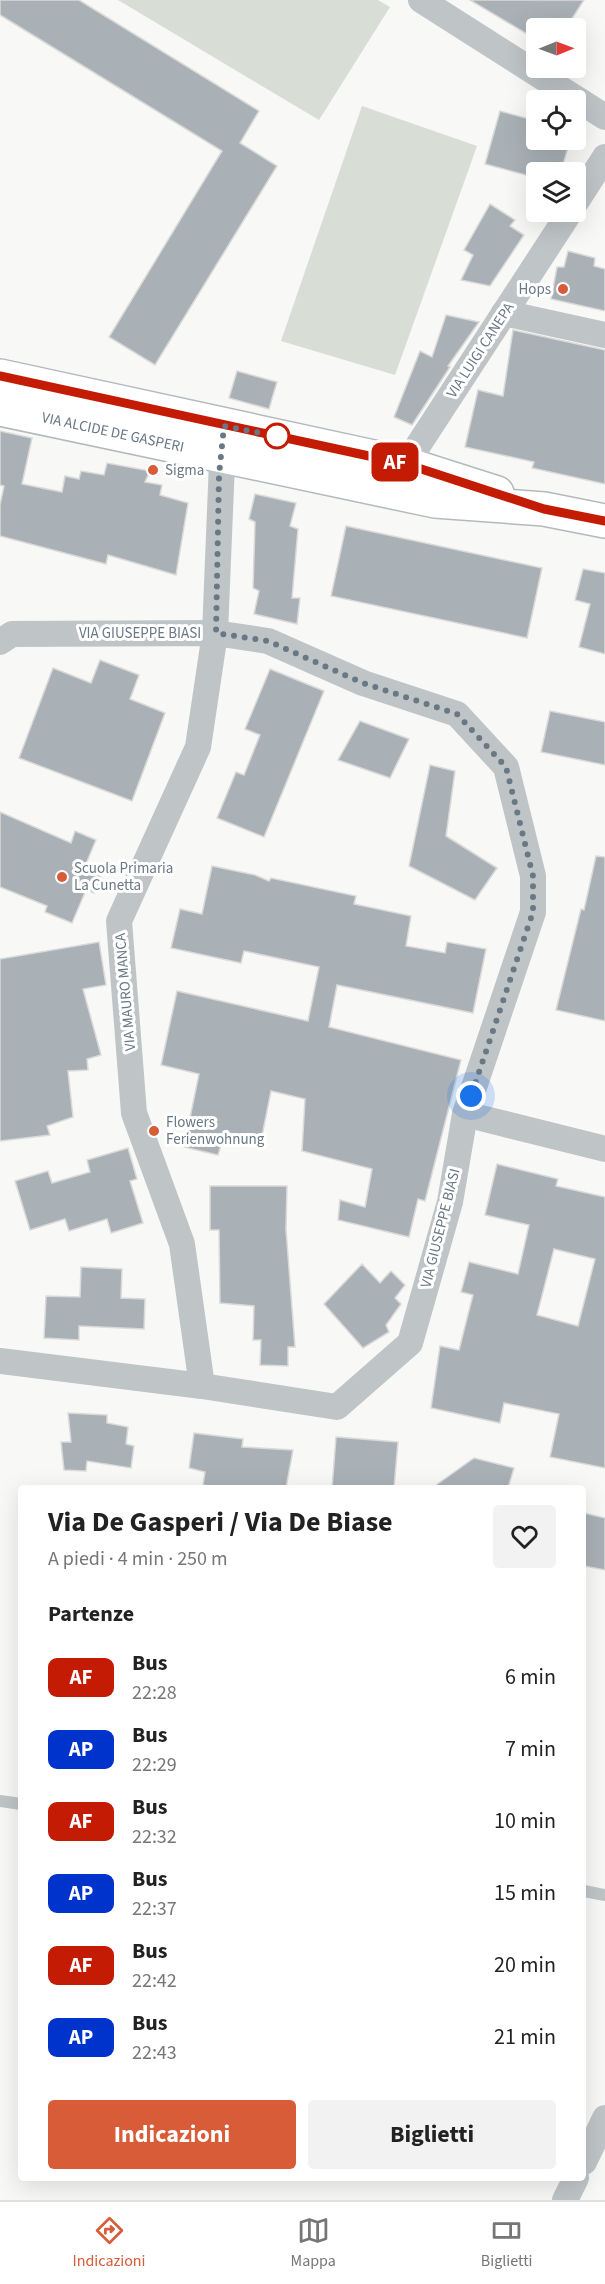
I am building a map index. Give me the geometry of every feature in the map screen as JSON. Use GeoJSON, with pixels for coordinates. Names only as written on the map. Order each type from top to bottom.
{"type":"FeatureCollection","features":[{"type":"Feature","properties":{"kind":"street"},"geometry":{"type":"LineString","coordinates":[[421,0],[605,117]]}},
{"type":"Feature","properties":{"kind":"street"},"geometry":{"type":"LineString","coordinates":[[586,186],[605,157]]}},
{"type":"Feature","properties":{"kind":"street","name":"VIA LUIGI CANEPA"},"geometry":{"type":"LineString","coordinates":[[402,478],[563,222]]}},
{"type":"Feature","properties":{"kind":"street"},"geometry":{"type":"LineString","coordinates":[[504,313],[605,335]]}},
{"type":"Feature","properties":{"kind":"street","name":"VIA ALCIDE DE GASPERI"},"geometry":{"type":"LineString","coordinates":[[0,376],[222,441]]}},
{"type":"Feature","properties":{"kind":"street","name":"VIA ALCIDE DE GASPERI"},"geometry":{"type":"LineString","coordinates":[[0,409],[222,441],[605,520]]}},
{"type":"Feature","properties":{"kind":"street","name":"VIA MAURO MANCA"},"geometry":{"type":"LineString","coordinates":[[202,1386],[182,1244],[135,1113],[119,921],[198,747],[216,633],[222,441]]}},
{"type":"Feature","properties":{"kind":"street","name":"VIA GIUSEPPE BIASI"},"geometry":{"type":"LineString","coordinates":[[0,642],[12,634],[216,633],[268,641],[363,683],[457,714],[506,767],[533,876],[533,912],[465,1114],[450,1202],[410,1343],[337,1407],[202,1386],[0,1361]]}},
{"type":"Feature","properties":{"kind":"street"},"geometry":{"type":"LineString","coordinates":[[465,1114],[605,1149]]}},
{"type":"Feature","properties":{"kind":"street"},"geometry":{"type":"LineString","coordinates":[[586,2158],[605,2118]]}},
{"type":"Feature","properties":{"kind":"street"},"geometry":{"type":"LineString","coordinates":[[565,2200],[574,2181]]}},
{"type":"Feature","properties":{"kind":"lane"},"geometry":{"type":"LineString","coordinates":[[0,1801],[18,1804]]}},
{"type":"Feature","properties":{"kind":"lane"},"geometry":{"type":"LineString","coordinates":[[586,1891],[605,1894]]}},
{"type":"Feature","properties":{"kind":"shaded area"},"geometry":{"type":"Polygon","coordinates":[[[118,0],[378,0],[390,7],[319,120],[118,0]]]}},
{"type":"Feature","properties":{"kind":"shaded area"},"geometry":{"type":"Polygon","coordinates":[[[362,106],[477,146],[395,375],[281,341],[362,106]]]}},
{"type":"Feature","properties":{"kind":"building"},"geometry":{"type":"Polygon","coordinates":[[[0,0],[79,0],[259,111],[240,143],[277,166],[155,365],[109,337],[222,151],[0,15],[0,0]]]}},
{"type":"Feature","properties":{"kind":"building"},"geometry":{"type":"Polygon","coordinates":[[[470,0],[584,0],[572,18],[526,18],[526,33],[470,0]]]}},
{"type":"Feature","properties":{"kind":"building"},"geometry":{"type":"Polygon","coordinates":[[[500,111],[526,118],[526,150],[567,150],[564,162],[526,162],[526,175],[485,164],[500,111]]]}},
{"type":"Feature","properties":{"kind":"building"},"geometry":{"type":"Polygon","coordinates":[[[490,204],[515,220],[510,226],[524,235],[490,286],[461,280],[473,255],[464,250],[490,204]]]}},
{"type":"Feature","properties":{"kind":"building"},"geometry":{"type":"Polygon","coordinates":[[[568,251],[595,258],[594,266],[605,269],[605,311],[551,299],[557,267],[564,267],[568,251]]]}},
{"type":"Feature","properties":{"kind":"building"},"geometry":{"type":"Polygon","coordinates":[[[446,315],[479,322],[448,366],[450,367],[412,425],[394,417],[420,351],[432,357],[446,315]]]}},
{"type":"Feature","properties":{"kind":"building"},"geometry":{"type":"Polygon","coordinates":[[[513,330],[605,350],[605,484],[532,468],[534,462],[465,447],[478,390],[503,396],[513,330]]]}},
{"type":"Feature","properties":{"kind":"building"},"geometry":{"type":"Polygon","coordinates":[[[237,371],[277,382],[269,409],[229,398],[237,371]]]}},
{"type":"Feature","properties":{"kind":"building"},"geometry":{"type":"Polygon","coordinates":[[[0,431],[32,438],[22,484],[62,492],[65,476],[79,479],[81,471],[104,475],[107,463],[150,471],[145,482],[162,485],[160,495],[188,503],[176,575],[108,555],[106,564],[0,536],[0,505],[4,486],[0,485],[0,431]]]}},
{"type":"Feature","properties":{"kind":"building"},"geometry":{"type":"Polygon","coordinates":[[[255,494],[296,503],[290,526],[298,529],[292,598],[300,598],[297,624],[254,614],[259,591],[253,588],[255,522],[249,519],[255,494]]]}},
{"type":"Feature","properties":{"kind":"building"},"geometry":{"type":"Polygon","coordinates":[[[346,526],[542,568],[527,638],[331,596],[346,526]]]}},
{"type":"Feature","properties":{"kind":"building"},"geometry":{"type":"Polygon","coordinates":[[[583,569],[605,573],[605,654],[579,647],[590,604],[575,600],[583,569]]]}},
{"type":"Feature","properties":{"kind":"building"},"geometry":{"type":"Polygon","coordinates":[[[100,660],[139,675],[130,699],[165,713],[132,801],[19,758],[53,668],[91,683],[100,660]]]}},
{"type":"Feature","properties":{"kind":"building"},"geometry":{"type":"Polygon","coordinates":[[[270,669],[324,691],[264,837],[217,818],[236,772],[244,775],[260,735],[245,729],[270,669]]]}},
{"type":"Feature","properties":{"kind":"building"},"geometry":{"type":"Polygon","coordinates":[[[550,711],[605,722],[605,765],[541,752],[550,711]]]}},
{"type":"Feature","properties":{"kind":"building"},"geometry":{"type":"Polygon","coordinates":[[[360,721],[409,739],[390,778],[338,760],[360,721]]]}},
{"type":"Feature","properties":{"kind":"building"},"geometry":{"type":"Polygon","coordinates":[[[430,765],[455,771],[446,836],[497,868],[475,900],[409,866],[430,765]]]}},
{"type":"Feature","properties":{"kind":"building"},"geometry":{"type":"Polygon","coordinates":[[[0,812],[71,843],[75,831],[96,840],[85,866],[102,873],[94,893],[86,890],[72,923],[45,912],[47,906],[0,887],[0,812]]]}},
{"type":"Feature","properties":{"kind":"building"},"geometry":{"type":"Polygon","coordinates":[[[596,856],[605,857],[605,1021],[556,1010],[581,909],[584,910],[596,856]]]}},
{"type":"Feature","properties":{"kind":"building"},"geometry":{"type":"Polygon","coordinates":[[[212,866],[255,875],[269,881],[271,878],[356,896],[354,904],[411,916],[406,946],[445,953],[447,942],[486,949],[473,1013],[337,985],[329,1027],[461,1060],[425,1201],[418,1199],[409,1237],[338,1220],[340,1200],[365,1207],[372,1169],[302,1151],[305,1099],[271,1091],[261,1141],[225,1132],[218,1155],[184,1147],[199,1074],[161,1065],[177,991],[308,1021],[319,967],[244,951],[241,963],[171,948],[180,909],[202,914],[212,866]]]}},
{"type":"Feature","properties":{"kind":"building"},"geometry":{"type":"Polygon","coordinates":[[[99,942],[106,985],[83,989],[101,1055],[87,1059],[88,1070],[68,1071],[73,1117],[47,1126],[50,1135],[0,1141],[0,959],[99,942]]]}},
{"type":"Feature","properties":{"kind":"building"},"geometry":{"type":"Polygon","coordinates":[[[128,1148],[137,1179],[130,1181],[143,1223],[111,1233],[107,1219],[69,1231],[65,1219],[30,1230],[15,1181],[48,1171],[52,1183],[90,1172],[87,1160],[128,1148]]]}},
{"type":"Feature","properties":{"kind":"building"},"geometry":{"type":"Polygon","coordinates":[[[497,1164],[558,1179],[556,1186],[605,1197],[605,1468],[550,1457],[559,1414],[504,1403],[500,1423],[431,1408],[440,1346],[459,1350],[473,1295],[461,1292],[469,1262],[518,1274],[529,1225],[485,1215],[497,1164]],[[554,1249],[537,1315],[578,1326],[595,1259],[554,1249]]]}},
{"type":"Feature","properties":{"kind":"building"},"geometry":{"type":"Polygon","coordinates":[[[210,1186],[287,1186],[286,1229],[295,1347],[288,1347],[288,1366],[260,1365],[261,1340],[253,1340],[254,1306],[220,1303],[219,1230],[210,1230],[210,1186]]]}},
{"type":"Feature","properties":{"kind":"building"},"geometry":{"type":"Polygon","coordinates":[[[362,1264],[380,1283],[391,1271],[405,1285],[395,1298],[401,1304],[386,1325],[389,1332],[363,1348],[324,1304],[362,1264]]]}},
{"type":"Feature","properties":{"kind":"building"},"geometry":{"type":"Polygon","coordinates":[[[81,1267],[122,1269],[121,1298],[145,1299],[144,1329],[79,1326],[79,1340],[44,1338],[46,1296],[80,1297],[81,1267]]]}},
{"type":"Feature","properties":{"kind":"building"},"geometry":{"type":"Polygon","coordinates":[[[68,1413],[107,1415],[107,1423],[128,1427],[126,1444],[134,1446],[131,1468],[87,1461],[86,1471],[64,1470],[61,1442],[71,1442],[68,1413]]]}},
{"type":"Feature","properties":{"kind":"building"},"geometry":{"type":"Polygon","coordinates":[[[194,1433],[243,1439],[242,1447],[293,1450],[287,1485],[203,1485],[205,1472],[189,1468],[194,1433]]]}},
{"type":"Feature","properties":{"kind":"building"},"geometry":{"type":"Polygon","coordinates":[[[336,1437],[398,1442],[394,1485],[332,1485],[336,1437]]]}},
{"type":"Feature","properties":{"kind":"building"},"geometry":{"type":"Polygon","coordinates":[[[474,1458],[514,1468],[509,1485],[436,1485],[474,1458]]]}},
{"type":"Feature","properties":{"kind":"building"},"geometry":{"type":"Polygon","coordinates":[[[586,1513],[605,1518],[605,1570],[586,1566],[586,1513]]]}},
{"type":"Feature","properties":{"kind":"bus line","name":"AF"},"geometry":{"type":"LineString","coordinates":[[0,376],[406,464],[544,509],[605,521]]}},
{"type":"Feature","properties":{"kind":"place","name":"Hops"},"geometry":{"type":"Point","coordinates":[563,289]}},
{"type":"Feature","properties":{"kind":"place","name":"Sigma"},"geometry":{"type":"Point","coordinates":[153,470]}},
{"type":"Feature","properties":{"kind":"place","name":"Scuola Primaria La Cunetta"},"geometry":{"type":"Point","coordinates":[62,877]}},
{"type":"Feature","properties":{"kind":"place","name":"Flowers Ferienwohnung"},"geometry":{"type":"Point","coordinates":[154,1131]}},
{"type":"Feature","properties":{"kind":"route"},"geometry":{"type":"LineString","coordinates":[[277,436],[283,437],[224,426],[219,475],[216,633],[268,641],[363,683],[457,714],[506,767],[533,876],[533,912],[471,1096]]}}]}
